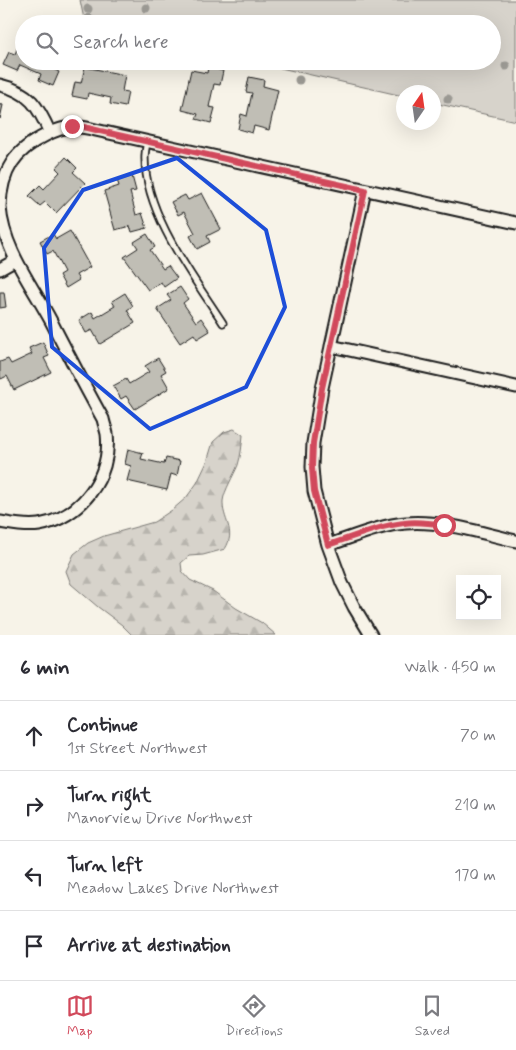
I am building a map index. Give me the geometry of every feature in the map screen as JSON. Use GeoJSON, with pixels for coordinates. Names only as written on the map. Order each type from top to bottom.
{"type":"FeatureCollection","features":[{"type":"Feature","properties":{"kind":"street"},"geometry":{"type":"LineString","coordinates":[[0,86],[20,92],[31,100],[50,133]]}},
{"type":"Feature","properties":{"kind":"street"},"geometry":{"type":"LineString","coordinates":[[0,522],[27,526],[38,525],[52,522],[63,516],[85,499],[94,489],[101,476],[107,447],[107,433],[103,419],[16,260],[3,228],[0,206],[2,185],[6,174],[11,164],[28,145],[37,139],[61,128],[72,126],[84,127],[516,224]]}},
{"type":"Feature","properties":{"kind":"street"},"geometry":{"type":"LineString","coordinates":[[365,190],[322,388],[313,443],[312,468],[314,491],[328,545],[342,583],[371,635]]}},
{"type":"Feature","properties":{"kind":"street"},"geometry":{"type":"LineString","coordinates":[[0,269],[16,260]]}},
{"type":"Feature","properties":{"kind":"street"},"geometry":{"type":"LineString","coordinates":[[331,346],[516,387]]}},
{"type":"Feature","properties":{"kind":"street"},"geometry":{"type":"LineString","coordinates":[[328,545],[386,527],[424,522],[516,541]]}},
{"type":"Feature","properties":{"kind":"lane"},"geometry":{"type":"LineString","coordinates":[[147,142],[145,156],[148,184],[158,216],[169,238],[223,323]]}},
{"type":"Feature","properties":{"kind":"highlighted area"},"geometry":{"type":"Polygon","coordinates":[[[177,158],[266,230],[285,307],[246,387],[150,429],[52,347],[44,248],[83,190],[177,158]]]}},
{"type":"Feature","properties":{"kind":"green space"},"geometry":{"type":"Polygon","coordinates":[[[80,0],[516,0],[516,121],[441,105],[441,85],[396,85],[396,94],[289,70],[501,70],[501,15],[83,15],[80,0]]]}},
{"type":"Feature","properties":{"kind":"green space"},"geometry":{"type":"Polygon","coordinates":[[[234,429],[243,435],[238,465],[223,501],[230,536],[228,542],[225,549],[203,555],[189,556],[181,563],[182,571],[190,580],[213,591],[236,608],[262,623],[276,635],[132,635],[71,584],[66,571],[74,554],[88,543],[104,536],[154,522],[172,510],[186,498],[197,483],[207,462],[213,442],[224,432],[234,429]]]}},
{"type":"Feature","properties":{"kind":"building"},"geometry":{"type":"Polygon","coordinates":[[[9,52],[15,54],[15,70],[17,71],[3,65],[9,52]]]}},
{"type":"Feature","properties":{"kind":"building"},"geometry":{"type":"Polygon","coordinates":[[[32,70],[55,70],[59,72],[53,86],[39,80],[41,74],[32,70]]]}},
{"type":"Feature","properties":{"kind":"building"},"geometry":{"type":"Polygon","coordinates":[[[84,70],[100,70],[125,75],[122,91],[128,92],[125,107],[110,104],[111,98],[88,93],[87,99],[72,96],[75,82],[81,83],[84,70]]]}},
{"type":"Feature","properties":{"kind":"building"},"geometry":{"type":"Polygon","coordinates":[[[191,70],[207,73],[208,70],[223,71],[220,85],[214,84],[209,107],[215,108],[211,123],[196,119],[198,114],[182,110],[191,70]]]}},
{"type":"Feature","properties":{"kind":"building"},"geometry":{"type":"Polygon","coordinates":[[[249,77],[264,80],[263,86],[278,90],[269,130],[254,126],[252,133],[238,129],[241,114],[247,116],[252,93],[246,92],[249,77]]]}},
{"type":"Feature","properties":{"kind":"building"},"geometry":{"type":"Polygon","coordinates":[[[0,104],[3,105],[0,119],[0,104]]]}},
{"type":"Feature","properties":{"kind":"building"},"geometry":{"type":"Polygon","coordinates":[[[66,157],[77,168],[73,172],[85,183],[56,213],[45,202],[40,206],[29,196],[40,185],[44,189],[60,172],[56,168],[66,157]]]}},
{"type":"Feature","properties":{"kind":"building"},"geometry":{"type":"Polygon","coordinates":[[[132,176],[136,191],[130,192],[136,215],[142,213],[147,228],[132,232],[130,226],[115,230],[104,191],[119,186],[117,180],[132,176]]]}},
{"type":"Feature","properties":{"kind":"building"},"geometry":{"type":"Polygon","coordinates":[[[202,193],[221,229],[207,236],[210,242],[197,249],[190,236],[195,233],[184,212],[178,215],[171,202],[185,195],[188,200],[202,193]]]}},
{"type":"Feature","properties":{"kind":"building"},"geometry":{"type":"Polygon","coordinates":[[[70,231],[90,267],[76,275],[79,280],[66,288],[59,275],[64,272],[53,251],[47,254],[40,241],[53,234],[56,239],[70,231]]]}},
{"type":"Feature","properties":{"kind":"building"},"geometry":{"type":"Polygon","coordinates":[[[147,234],[155,247],[150,250],[163,269],[168,266],[177,278],[164,287],[161,282],[148,290],[124,257],[138,248],[134,242],[147,234]]]}},
{"type":"Feature","properties":{"kind":"building"},"geometry":{"type":"Polygon","coordinates":[[[180,287],[188,299],[183,303],[196,322],[201,318],[210,331],[197,339],[194,334],[180,343],[157,309],[171,300],[167,295],[180,287]]]}},
{"type":"Feature","properties":{"kind":"building"},"geometry":{"type":"Polygon","coordinates":[[[0,292],[4,292],[6,307],[0,308],[0,292]]]}},
{"type":"Feature","properties":{"kind":"building"},"geometry":{"type":"Polygon","coordinates":[[[125,293],[133,306],[127,310],[135,323],[100,344],[92,330],[86,333],[79,320],[92,312],[95,318],[115,306],[112,301],[125,293]]]}},
{"type":"Feature","properties":{"kind":"building"},"geometry":{"type":"Polygon","coordinates":[[[43,342],[49,356],[44,358],[51,372],[14,390],[7,376],[1,379],[0,362],[8,359],[11,364],[32,354],[29,348],[43,342]]]}},
{"type":"Feature","properties":{"kind":"building"},"geometry":{"type":"Polygon","coordinates":[[[158,358],[166,371],[161,374],[169,388],[135,409],[126,396],[121,399],[113,386],[126,379],[129,384],[149,372],[145,366],[158,358]]]}},
{"type":"Feature","properties":{"kind":"building"},"geometry":{"type":"Polygon","coordinates":[[[128,449],[143,453],[141,459],[164,464],[166,458],[180,461],[177,476],[171,474],[167,490],[127,481],[131,466],[125,464],[128,449]]]}},
{"type":"Feature","properties":{"kind":"route"},"geometry":{"type":"LineString","coordinates":[[72,126],[84,127],[365,190],[322,388],[313,443],[312,468],[314,491],[328,545],[371,531],[405,523],[424,522],[444,525]]}}]}
